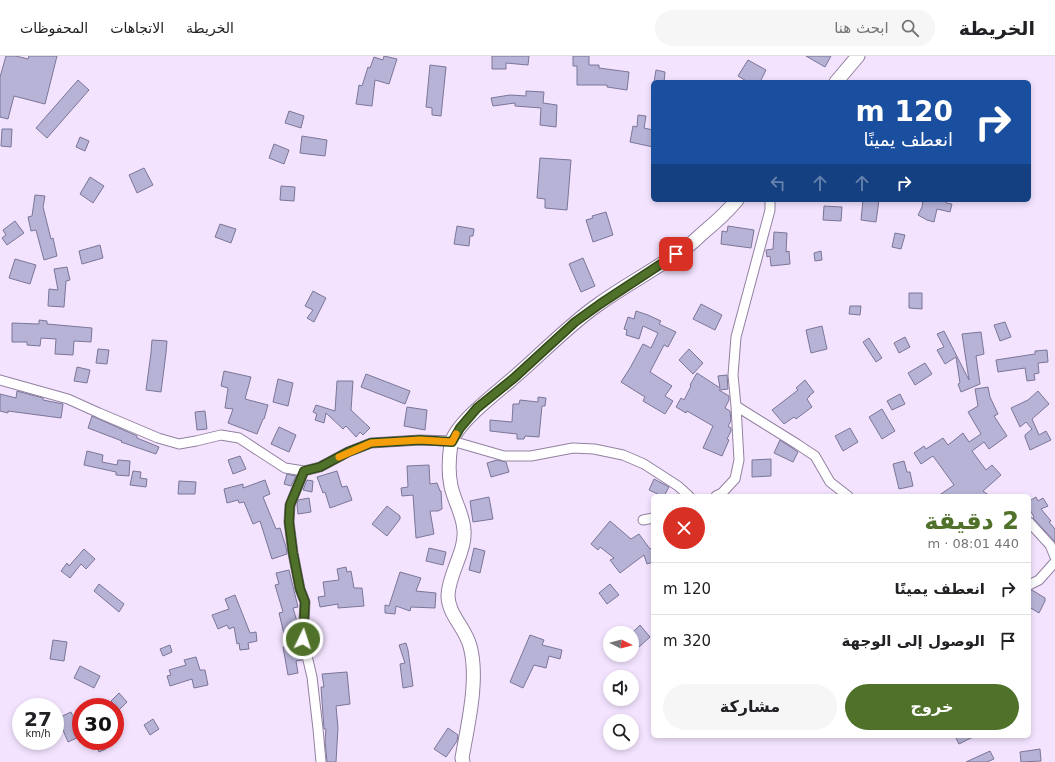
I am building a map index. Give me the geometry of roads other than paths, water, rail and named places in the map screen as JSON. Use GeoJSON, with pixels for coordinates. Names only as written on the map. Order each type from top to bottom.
{"type":"FeatureCollection","features":[{"type":"Feature","properties":{"kind":"main road"},"geometry":{"type":"LineString","coordinates":[[838,80],[858,56]]}},
{"type":"Feature","properties":{"kind":"main road"},"geometry":{"type":"LineString","coordinates":[[463,762],[462,758],[470,715],[473,682],[470,646],[449,606],[448,594],[464,533],[463,521],[451,487],[449,472],[452,442],[460,428],[477,408],[514,378],[575,322],[686,248],[735,202]]}},
{"type":"Feature","properties":{"kind":"street"},"geometry":{"type":"LineString","coordinates":[[720,494],[735,479],[737,472],[739,460],[733,375],[736,337],[770,210],[770,202]]}},
{"type":"Feature","properties":{"kind":"street"},"geometry":{"type":"LineString","coordinates":[[0,380],[68,399],[99,414],[158,438],[179,444],[221,434],[239,438],[285,468],[304,471],[320,467],[348,452],[371,443],[420,440],[452,442],[504,456],[531,456],[574,448],[594,449],[623,455],[644,464],[678,486],[687,494]]}},
{"type":"Feature","properties":{"kind":"street"},"geometry":{"type":"LineString","coordinates":[[736,406],[815,456],[830,482],[845,494]]}},
{"type":"Feature","properties":{"kind":"street"},"geometry":{"type":"LineString","coordinates":[[304,471],[290,505],[289,522],[300,589],[305,602],[303,639],[312,677],[321,762]]}},
{"type":"Feature","properties":{"kind":"street"},"geometry":{"type":"LineString","coordinates":[[643,520],[651,518]]}},
{"type":"Feature","properties":{"kind":"street"},"geometry":{"type":"LineString","coordinates":[[1031,524],[1050,545],[1055,557]]}},
{"type":"Feature","properties":{"kind":"street"},"geometry":{"type":"LineString","coordinates":[[1031,584],[1039,580],[1055,562]]}}]}
